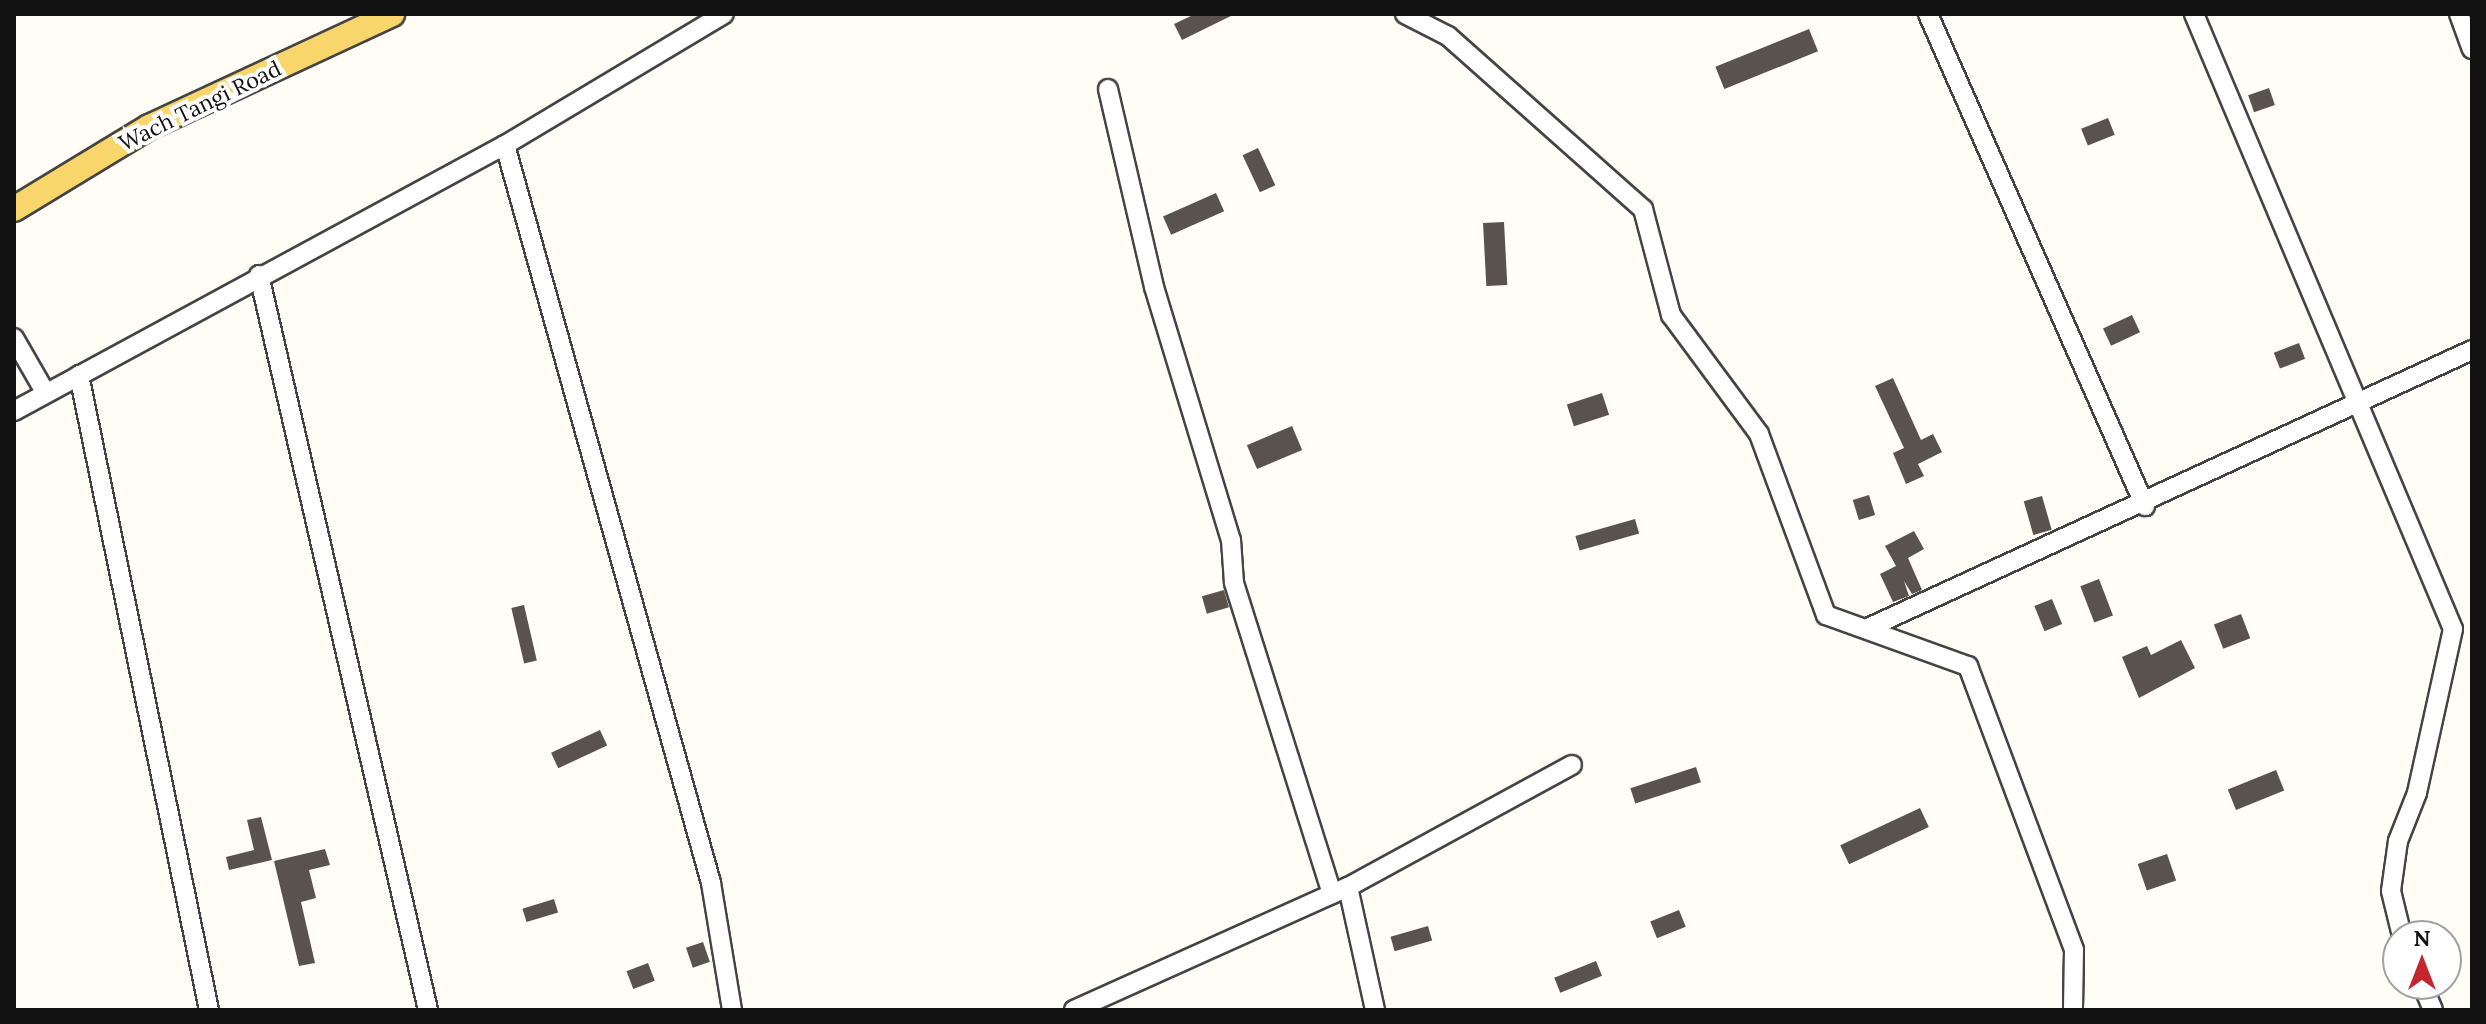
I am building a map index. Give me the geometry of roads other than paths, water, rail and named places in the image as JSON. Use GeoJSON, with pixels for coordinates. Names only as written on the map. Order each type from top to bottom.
{"type":"FeatureCollection","features":[{"type":"Feature","properties":{"kind":"main road","name":"Wach Tangi Road"},"geometry":{"type":"LineString","coordinates":[[14,209],[149,127],[392,14]]}},
{"type":"Feature","properties":{"kind":"street"},"geometry":{"type":"LineString","coordinates":[[14,411],[259,275],[505,145],[724,14]]}},
{"type":"Feature","properties":{"kind":"street"},"geometry":{"type":"LineString","coordinates":[[1405,14],[1448,36],[1643,209],[1671,315],[1759,434],[1826,615],[1968,666],[2074,950],[2073,1010]]}},
{"type":"Feature","properties":{"kind":"street"},"geometry":{"type":"LineString","coordinates":[[1928,14],[2145,506]]}},
{"type":"Feature","properties":{"kind":"street"},"geometry":{"type":"LineString","coordinates":[[2194,14],[2361,398],[2453,629],[2417,793],[2398,841],[2391,891],[2398,920]]}},
{"type":"Feature","properties":{"kind":"street"},"geometry":{"type":"LineString","coordinates":[[2459,14],[2472,49]]}},
{"type":"Feature","properties":{"kind":"street"},"geometry":{"type":"LineString","coordinates":[[1108,89],[1154,287],[1231,540],[1234,583],[1340,891],[1375,1010]]}},
{"type":"Feature","properties":{"kind":"street"},"geometry":{"type":"LineString","coordinates":[[505,145],[711,883],[732,1010]]}},
{"type":"Feature","properties":{"kind":"street"},"geometry":{"type":"LineString","coordinates":[[259,275],[428,1010]]}},
{"type":"Feature","properties":{"kind":"street"},"geometry":{"type":"LineString","coordinates":[[14,338],[45,392]]}},
{"type":"Feature","properties":{"kind":"street"},"geometry":{"type":"LineString","coordinates":[[1868,628],[2145,506],[2361,398],[2472,350]]}},
{"type":"Feature","properties":{"kind":"street"},"geometry":{"type":"LineString","coordinates":[[79,375],[209,1010]]}},
{"type":"Feature","properties":{"kind":"street"},"geometry":{"type":"LineString","coordinates":[[1074,1010],[1340,891],[1572,765]]}}]}
